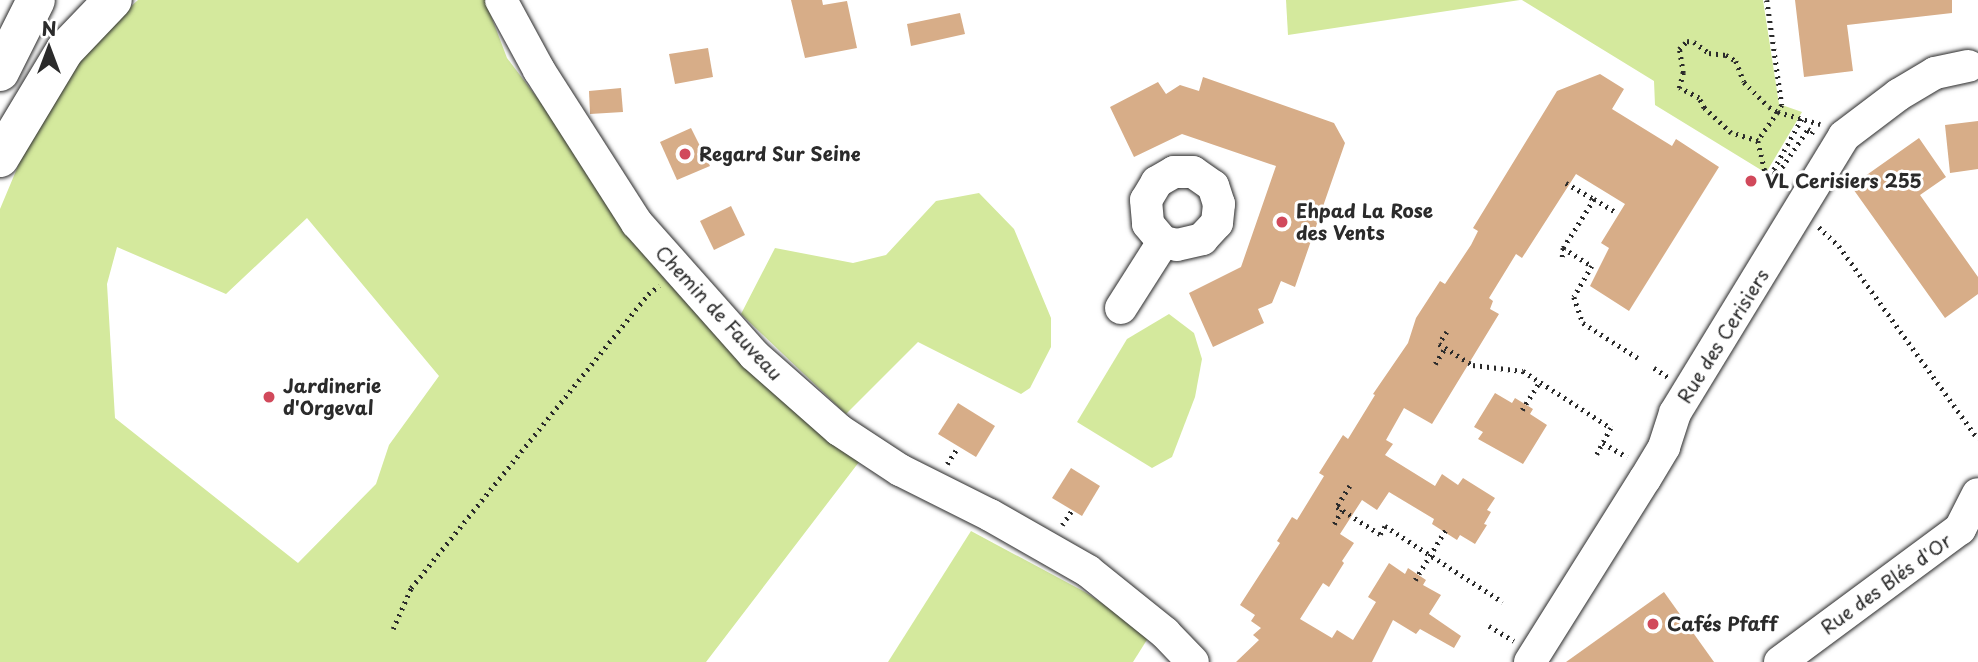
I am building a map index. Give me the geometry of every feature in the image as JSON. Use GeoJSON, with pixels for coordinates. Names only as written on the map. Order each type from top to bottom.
{"type":"FeatureCollection","features":[{"type":"Feature","properties":{"kind":"main road"},"geometry":{"type":"LineString","coordinates":[[0,72],[36,0]]}},
{"type":"Feature","properties":{"kind":"main road"},"geometry":{"type":"LineString","coordinates":[[65,50],[76,8],[84,0]]}},
{"type":"Feature","properties":{"kind":"main road"},"geometry":{"type":"LineString","coordinates":[[0,158],[65,50],[113,0]]}},
{"type":"Feature","properties":{"kind":"street","name":"Chemin de Fauveau"},"geometry":{"type":"LineString","coordinates":[[501,0],[539,70],[637,223],[754,355],[838,430],[900,470],[990,515],[1088,571],[1165,633],[1193,662]]}},
{"type":"Feature","properties":{"kind":"street","name":"Rue des Cerisiers"},"geometry":{"type":"LineString","coordinates":[[1526,653],[1645,480],[1664,447],[1675,413],[1844,136],[1898,95],[1935,73],[1968,66]]}},
{"type":"Feature","properties":{"kind":"street"},"geometry":{"type":"LineString","coordinates":[[1121,308],[1163,242]]}},
{"type":"Feature","properties":{"kind":"street","name":"Rue des Blés d'Or"},"geometry":{"type":"LineString","coordinates":[[1780,662],[1961,529],[1978,494]]}},
{"type":"Feature","properties":{"kind":"path"},"geometry":{"type":"LineString","coordinates":[[1767,0],[1782,106],[1758,141],[1765,171],[1779,180],[1813,132],[1808,129],[1778,173],[1773,170],[1802,118]]}},
{"type":"Feature","properties":{"kind":"path"},"geometry":{"type":"LineString","coordinates":[[1758,141],[1731,133],[1704,108],[1699,98],[1679,88],[1683,73],[1678,54],[1682,44],[1694,42],[1709,53],[1726,55],[1736,61],[1744,82],[1760,100],[1777,112],[1824,125]]}},
{"type":"Feature","properties":{"kind":"path"},"geometry":{"type":"LineString","coordinates":[[1566,183],[1617,213]]}},
{"type":"Feature","properties":{"kind":"path"},"geometry":{"type":"LineString","coordinates":[[1562,257],[1563,248],[1594,199]]}},
{"type":"Feature","properties":{"kind":"path"},"geometry":{"type":"LineString","coordinates":[[1809,222],[1824,230],[1839,246],[1978,439]]}},
{"type":"Feature","properties":{"kind":"path"},"geometry":{"type":"LineString","coordinates":[[1563,248],[1592,266],[1574,297],[1583,323],[1638,358]]}},
{"type":"Feature","properties":{"kind":"path"},"geometry":{"type":"LineString","coordinates":[[393,629],[411,588],[648,294],[678,270]]}},
{"type":"Feature","properties":{"kind":"path"},"geometry":{"type":"LineString","coordinates":[[1447,332],[1439,344],[1472,365],[1523,371],[1611,428],[1597,454]]}},
{"type":"Feature","properties":{"kind":"path"},"geometry":{"type":"LineString","coordinates":[[1435,364],[1445,348]]}},
{"type":"Feature","properties":{"kind":"path"},"geometry":{"type":"LineString","coordinates":[[1654,368],[1669,377]]}},
{"type":"Feature","properties":{"kind":"path"},"geometry":{"type":"LineString","coordinates":[[1522,410],[1539,382]]}},
{"type":"Feature","properties":{"kind":"path"},"geometry":{"type":"LineString","coordinates":[[1603,443],[1634,461]]}},
{"type":"Feature","properties":{"kind":"path"},"geometry":{"type":"LineString","coordinates":[[947,464],[958,447]]}},
{"type":"Feature","properties":{"kind":"path"},"geometry":{"type":"LineString","coordinates":[[1350,486],[1338,507],[1380,534],[1385,526],[1503,602]]}},
{"type":"Feature","properties":{"kind":"path"},"geometry":{"type":"LineString","coordinates":[[1061,527],[1072,510]]}},
{"type":"Feature","properties":{"kind":"path"},"geometry":{"type":"LineString","coordinates":[[1334,523],[1342,510]]}},
{"type":"Feature","properties":{"kind":"path"},"geometry":{"type":"LineString","coordinates":[[1415,580],[1446,529]]}},
{"type":"Feature","properties":{"kind":"path"},"geometry":{"type":"LineString","coordinates":[[1489,626],[1526,653]]}},
{"type":"Feature","properties":{"kind":"green space"},"geometry":{"type":"Polygon","coordinates":[[[138,0],[485,0],[507,58],[591,169],[666,281],[829,422],[859,462],[706,662],[0,662],[0,209],[26,147],[81,52],[138,0]],[[307,218],[226,294],[117,247],[107,284],[115,418],[298,563],[376,484],[389,445],[439,376],[307,218]]]}},
{"type":"Feature","properties":{"kind":"green space"},"geometry":{"type":"Polygon","coordinates":[[[1286,0],[1520,0],[1288,35],[1286,0]]]}},
{"type":"Feature","properties":{"kind":"green space"},"geometry":{"type":"Polygon","coordinates":[[[1522,0],[1763,0],[1779,104],[1802,112],[1766,173],[1655,105],[1654,81],[1522,0]]]}},
{"type":"Feature","properties":{"kind":"green space"},"geometry":{"type":"Polygon","coordinates":[[[979,193],[1014,229],[1051,318],[1051,347],[1030,388],[1021,394],[918,342],[846,414],[741,314],[775,248],[853,263],[886,255],[936,201],[979,193]]]}},
{"type":"Feature","properties":{"kind":"green space"},"geometry":{"type":"Polygon","coordinates":[[[1169,314],[1194,333],[1202,359],[1195,397],[1172,457],[1152,468],[1077,422],[1127,339],[1169,314]]]}},
{"type":"Feature","properties":{"kind":"green space"},"geometry":{"type":"Polygon","coordinates":[[[971,531],[1085,592],[1150,635],[1133,662],[888,662],[971,531]]]}},
{"type":"Feature","properties":{"kind":"building"},"geometry":{"type":"Polygon","coordinates":[[[791,0],[822,0],[823,5],[847,1],[857,48],[805,58],[791,0]]]}},
{"type":"Feature","properties":{"kind":"building"},"geometry":{"type":"Polygon","coordinates":[[[1795,0],[1952,0],[1952,13],[1847,25],[1853,71],[1804,77],[1795,0]]]}},
{"type":"Feature","properties":{"kind":"building"},"geometry":{"type":"Polygon","coordinates":[[[960,13],[965,34],[911,46],[907,24],[960,13]]]}},
{"type":"Feature","properties":{"kind":"building"},"geometry":{"type":"Polygon","coordinates":[[[708,48],[713,77],[675,84],[669,54],[708,48]]]}},
{"type":"Feature","properties":{"kind":"building"},"geometry":{"type":"Polygon","coordinates":[[[1600,74],[1624,89],[1612,109],[1672,146],[1676,139],[1719,167],[1629,311],[1590,286],[1609,248],[1601,243],[1625,204],[1576,174],[1522,258],[1516,254],[1489,298],[1493,301],[1490,309],[1499,314],[1432,424],[1404,408],[1386,440],[1393,444],[1385,455],[1435,486],[1442,474],[1458,485],[1463,478],[1495,498],[1487,510],[1491,512],[1484,524],[1487,525],[1475,544],[1460,535],[1457,540],[1432,524],[1434,519],[1389,492],[1377,510],[1362,500],[1340,534],[1354,543],[1342,561],[1344,563],[1329,587],[1323,583],[1300,619],[1332,638],[1337,630],[1353,640],[1376,602],[1368,597],[1389,563],[1405,574],[1408,568],[1426,580],[1423,585],[1441,595],[1429,614],[1461,636],[1454,648],[1420,629],[1416,634],[1393,620],[1372,662],[1236,662],[1259,640],[1253,635],[1261,628],[1251,621],[1255,615],[1240,605],[1280,543],[1277,541],[1292,517],[1297,520],[1324,476],[1319,473],[1343,435],[1348,439],[1375,395],[1373,394],[1408,343],[1416,318],[1440,281],[1445,284],[1471,245],[1478,231],[1473,228],[1557,91],[1600,74]]]}},
{"type":"Feature","properties":{"kind":"building","name":"Ehpad La Rose des Vents"},"geometry":{"type":"Polygon","coordinates":[[[1203,77],[1334,123],[1345,143],[1295,287],[1281,281],[1272,303],[1258,309],[1264,323],[1213,347],[1189,293],[1241,267],[1276,166],[1182,134],[1134,157],[1110,107],[1158,82],[1166,94],[1180,85],[1199,91],[1203,77]]]}},
{"type":"Feature","properties":{"kind":"building"},"geometry":{"type":"Polygon","coordinates":[[[621,88],[623,112],[590,114],[589,91],[621,88]]]}},
{"type":"Feature","properties":{"kind":"building"},"geometry":{"type":"Polygon","coordinates":[[[1978,121],[1978,169],[1950,173],[1945,125],[1978,121]]]}},
{"type":"Feature","properties":{"kind":"building","name":"Regard Sur Seine"},"geometry":{"type":"Polygon","coordinates":[[[691,128],[710,166],[677,180],[660,142],[691,128]]]}},
{"type":"Feature","properties":{"kind":"building"},"geometry":{"type":"Polygon","coordinates":[[[1919,138],[1946,177],[1920,195],[1978,277],[1978,294],[1945,318],[1851,186],[1919,138]]]}},
{"type":"Feature","properties":{"kind":"building"},"geometry":{"type":"Polygon","coordinates":[[[731,206],[745,235],[714,250],[700,221],[731,206]]]}},
{"type":"Feature","properties":{"kind":"building"},"geometry":{"type":"Polygon","coordinates":[[[1495,393],[1512,403],[1515,398],[1533,409],[1530,414],[1547,425],[1523,464],[1478,439],[1483,432],[1474,427],[1495,393]]]}},
{"type":"Feature","properties":{"kind":"building"},"geometry":{"type":"Polygon","coordinates":[[[958,403],[995,426],[976,457],[938,434],[958,403]]]}},
{"type":"Feature","properties":{"kind":"building"},"geometry":{"type":"Polygon","coordinates":[[[1071,468],[1100,486],[1082,516],[1052,498],[1071,468]]]}},
{"type":"Feature","properties":{"kind":"building","name":"Cafés Pfaff"},"geometry":{"type":"Polygon","coordinates":[[[1664,592],[1714,662],[1566,662],[1664,592]]]}},
{"type":"Feature","properties":{"kind":"place","name":"Regard Sur Seine"},"geometry":{"type":"Point","coordinates":[685,154]}},
{"type":"Feature","properties":{"kind":"place","name":"VL Cerisiers 255"},"geometry":{"type":"Point","coordinates":[1751,181]}},
{"type":"Feature","properties":{"kind":"place","name":"Ehpad La Rose des Vents"},"geometry":{"type":"Point","coordinates":[1282,222]}},
{"type":"Feature","properties":{"kind":"place","name":"Jardinerie d'Orgeval"},"geometry":{"type":"Point","coordinates":[269,397]}},
{"type":"Feature","properties":{"kind":"place","name":"Cafés Pfaff"},"geometry":{"type":"Point","coordinates":[1653,624]}}]}
